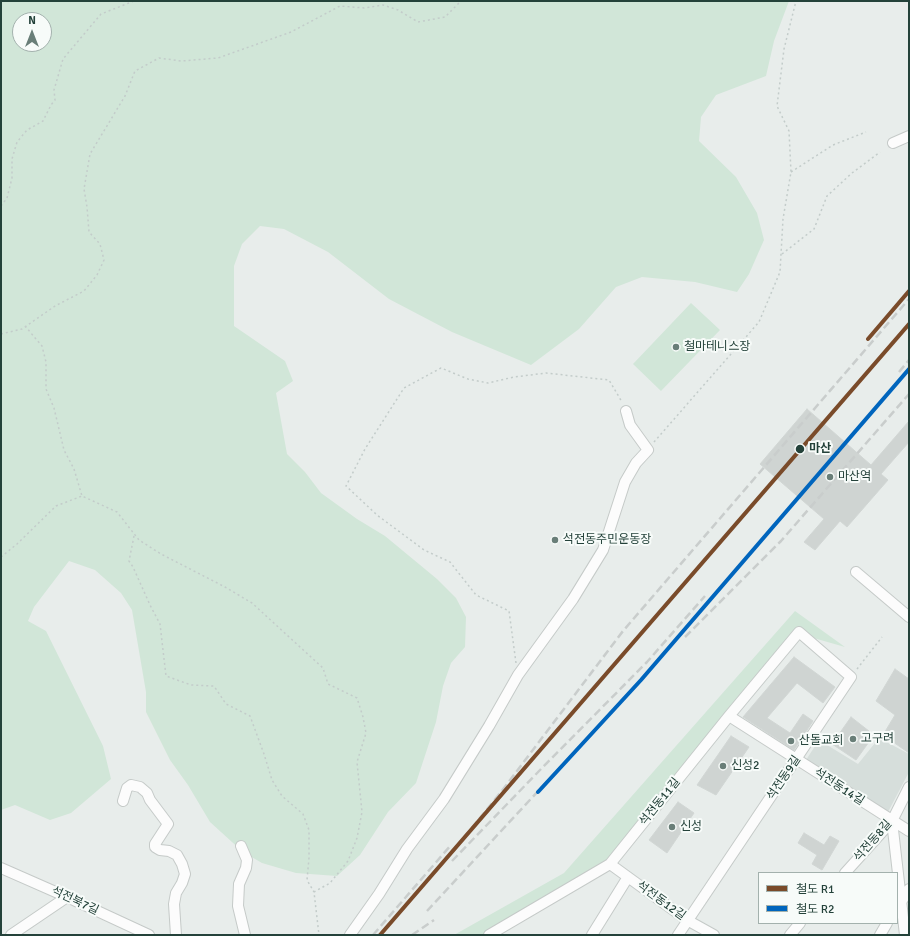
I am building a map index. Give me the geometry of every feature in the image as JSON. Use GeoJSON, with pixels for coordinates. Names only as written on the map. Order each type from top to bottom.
{"type":"FeatureCollection","features":[{"type":"Feature","properties":{"kind":"street"},"geometry":{"type":"LineString","coordinates":[[893,143],[909,136]]}},
{"type":"Feature","properties":{"kind":"street"},"geometry":{"type":"LineString","coordinates":[[350,935],[380,894],[407,849],[444,799],[489,726],[518,675],[573,599],[603,550],[625,482],[636,463],[648,450],[630,425],[626,411]]}},
{"type":"Feature","properties":{"kind":"street"},"geometry":{"type":"LineString","coordinates":[[856,572],[909,617]]}},
{"type":"Feature","properties":{"kind":"street","name":"석전동11길"},"geometry":{"type":"LineString","coordinates":[[489,935],[610,864],[729,716],[799,632],[851,677]]}},
{"type":"Feature","properties":{"kind":"street","name":"석전동9길"},"geometry":{"type":"LineString","coordinates":[[678,935],[851,677]]}},
{"type":"Feature","properties":{"kind":"street","name":"석전동14길"},"geometry":{"type":"LineString","coordinates":[[729,716],[909,831]]}},
{"type":"Feature","properties":{"kind":"street"},"geometry":{"type":"LineString","coordinates":[[123,801],[127,788],[131,785],[140,787],[147,793],[150,800],[168,824],[155,844],[155,847],[177,855],[185,874],[176,893],[174,904],[176,935]]}},
{"type":"Feature","properties":{"kind":"street","name":"석전동8길"},"geometry":{"type":"LineString","coordinates":[[846,872],[892,821],[909,787]]}},
{"type":"Feature","properties":{"kind":"street"},"geometry":{"type":"LineString","coordinates":[[892,821],[896,872]]}},
{"type":"Feature","properties":{"kind":"street"},"geometry":{"type":"LineString","coordinates":[[240,846],[247,860],[246,868],[239,884],[238,906],[245,935]]}},
{"type":"Feature","properties":{"kind":"street","name":"석전동12길"},"geometry":{"type":"LineString","coordinates":[[610,864],[687,920],[714,935]]}},
{"type":"Feature","properties":{"kind":"street","name":"석전북7길"},"geometry":{"type":"LineString","coordinates":[[1,868],[149,935]]}},
{"type":"Feature","properties":{"kind":"street"},"geometry":{"type":"LineString","coordinates":[[592,935],[628,877]]}},
{"type":"Feature","properties":{"kind":"street"},"geometry":{"type":"LineString","coordinates":[[899,905],[909,888]]}},
{"type":"Feature","properties":{"kind":"street"},"geometry":{"type":"LineString","coordinates":[[898,893],[905,935]]}},
{"type":"Feature","properties":{"kind":"street"},"geometry":{"type":"LineString","coordinates":[[11,935],[67,897]]}},
{"type":"Feature","properties":{"kind":"street"},"geometry":{"type":"LineString","coordinates":[[790,935],[799,924]]}},
{"type":"Feature","properties":{"kind":"street"},"geometry":{"type":"LineString","coordinates":[[880,935],[886,924]]}},
{"type":"Feature","properties":{"kind":"path"},"geometry":{"type":"LineString","coordinates":[[1,206],[7,198],[12,178],[12,159],[17,142],[27,130],[43,121],[55,100],[54,90],[63,59],[101,14],[134,1]]}},
{"type":"Feature","properties":{"kind":"path"},"geometry":{"type":"LineString","coordinates":[[1,334],[22,329],[55,306],[84,291],[97,275],[104,260],[100,244],[89,232],[84,189],[90,154],[125,96],[135,71],[159,58],[181,61],[218,58],[291,32],[340,6],[364,8],[383,5],[398,10],[418,22],[446,17],[460,1]]}},
{"type":"Feature","properties":{"kind":"path"},"geometry":{"type":"LineString","coordinates":[[648,450],[759,322],[780,272],[783,219],[791,172],[789,131],[777,106],[784,49],[796,1]]}},
{"type":"Feature","properties":{"kind":"path"},"geometry":{"type":"LineString","coordinates":[[791,172],[833,145],[866,132]]}},
{"type":"Feature","properties":{"kind":"path"},"geometry":{"type":"LineString","coordinates":[[782,254],[814,229],[827,196],[852,173],[880,152]]}},
{"type":"Feature","properties":{"kind":"path"},"geometry":{"type":"LineString","coordinates":[[25,326],[42,346],[46,362],[46,389],[54,408],[64,450],[74,469],[82,496]]}},
{"type":"Feature","properties":{"kind":"path"},"geometry":{"type":"LineString","coordinates":[[518,675],[508,611],[476,595],[450,562],[424,550],[377,515],[346,486],[365,449],[404,388],[441,368],[468,379],[488,383],[514,377],[546,373],[609,380],[626,411]]}},
{"type":"Feature","properties":{"kind":"path"},"geometry":{"type":"LineString","coordinates":[[1,557],[17,544],[56,506],[82,496],[117,512],[139,540],[161,554],[225,586],[252,604],[322,668],[328,684],[357,698],[366,733],[357,762],[362,812],[357,838],[348,860],[330,883],[314,892]]}},
{"type":"Feature","properties":{"kind":"path"},"geometry":{"type":"LineString","coordinates":[[134,535],[129,561],[134,567],[150,605],[160,624],[166,676],[191,685],[214,686],[226,704],[250,716],[272,780],[282,796],[303,814],[309,830],[307,880],[314,892],[319,935]]}},
{"type":"Feature","properties":{"kind":"path"},"geometry":{"type":"LineString","coordinates":[[851,677],[882,637]]}},
{"type":"Feature","properties":{"kind":"shaded area"},"geometry":{"type":"Polygon","coordinates":[[[879,738],[909,754],[909,772],[888,812],[806,760],[819,740],[858,764],[879,738]]]}},
{"type":"Feature","properties":{"kind":"green space"},"geometry":{"type":"Polygon","coordinates":[[[1,1],[789,1],[774,41],[766,76],[716,95],[701,117],[699,141],[736,177],[757,213],[764,240],[749,274],[737,292],[695,282],[642,277],[616,287],[579,329],[531,365],[452,332],[389,299],[328,252],[284,229],[260,226],[242,244],[234,266],[234,326],[285,361],[293,381],[276,393],[287,454],[305,472],[321,493],[357,519],[385,536],[437,579],[456,598],[466,617],[465,647],[451,663],[443,686],[436,722],[416,783],[388,812],[360,855],[337,876],[296,873],[262,863],[243,852],[210,822],[188,785],[170,760],[146,712],[146,692],[132,610],[121,593],[95,570],[69,561],[34,607],[28,621],[46,631],[103,746],[111,779],[71,813],[50,820],[15,805],[1,810],[1,1]]]}},
{"type":"Feature","properties":{"kind":"green space","name":"철마테니스장"},"geometry":{"type":"Polygon","coordinates":[[[691,303],[720,330],[661,391],[633,364],[691,303]]]}},
{"type":"Feature","properties":{"kind":"green space"},"geometry":{"type":"Polygon","coordinates":[[[795,611],[845,647],[796,633],[599,870],[486,935],[454,935],[564,873],[795,611]]]}},
{"type":"Feature","properties":{"kind":"building","name":"마산역"},"geometry":{"type":"Polygon","coordinates":[[[807,409],[871,465],[909,421],[909,442],[881,474],[888,480],[847,527],[840,521],[815,550],[804,542],[824,519],[760,464],[807,409]]]}},
{"type":"Feature","properties":{"kind":"building"},"geometry":{"type":"Polygon","coordinates":[[[794,657],[835,687],[823,703],[797,683],[767,718],[790,733],[803,714],[813,721],[794,750],[743,717],[794,657]]]}},
{"type":"Feature","properties":{"kind":"building"},"geometry":{"type":"Polygon","coordinates":[[[895,669],[909,679],[909,753],[883,735],[895,715],[876,701],[895,669]]]}},
{"type":"Feature","properties":{"kind":"building","name":"고구려"},"geometry":{"type":"Polygon","coordinates":[[[851,717],[874,735],[856,760],[832,744],[851,717]]]}},
{"type":"Feature","properties":{"kind":"building","name":"신성2"},"geometry":{"type":"Polygon","coordinates":[[[731,736],[749,747],[716,795],[697,785],[731,736]]]}},
{"type":"Feature","properties":{"kind":"building","name":"신성"},"geometry":{"type":"Polygon","coordinates":[[[678,802],[694,813],[667,853],[649,840],[678,802]]]}},
{"type":"Feature","properties":{"kind":"building"},"geometry":{"type":"Polygon","coordinates":[[[804,833],[824,845],[830,836],[839,841],[822,870],[812,864],[817,855],[798,843],[804,833]]]}},
{"type":"Feature","properties":{"kind":"railway"},"geometry":{"type":"LineString","coordinates":[[449,856],[501,792],[623,631],[909,299]]}},
{"type":"Feature","properties":{"kind":"railway"},"geometry":{"type":"LineString","coordinates":[[899,372],[909,360]]}},
{"type":"Feature","properties":{"kind":"railway"},"geometry":{"type":"LineString","coordinates":[[427,911],[641,680],[909,369]]}},
{"type":"Feature","properties":{"kind":"railway"},"geometry":{"type":"LineString","coordinates":[[685,637],[781,541],[909,394]]}},
{"type":"Feature","properties":{"kind":"railway"},"geometry":{"type":"LineString","coordinates":[[452,861],[647,662],[705,596]]}},
{"type":"Feature","properties":{"kind":"railway"},"geometry":{"type":"LineString","coordinates":[[373,935],[451,845]]}},
{"type":"Feature","properties":{"kind":"railway"},"geometry":{"type":"LineString","coordinates":[[412,935],[434,920]]}},
{"type":"Feature","properties":{"kind":"rail line","name":"R1"},"geometry":{"type":"LineString","coordinates":[[868,339],[909,291]]}},
{"type":"Feature","properties":{"kind":"rail line","name":"R1"},"geometry":{"type":"LineString","coordinates":[[380,935],[909,324]]}},
{"type":"Feature","properties":{"kind":"rail line","name":"R2"},"geometry":{"type":"LineString","coordinates":[[538,792],[641,680],[909,369]]}},
{"type":"Feature","properties":{"kind":"place","name":"철마테니스장"},"geometry":{"type":"Point","coordinates":[676,347]}},
{"type":"Feature","properties":{"kind":"place","name":"마산"},"geometry":{"type":"Point","coordinates":[800,449]}},
{"type":"Feature","properties":{"kind":"place","name":"마산역"},"geometry":{"type":"Point","coordinates":[830,477]}},
{"type":"Feature","properties":{"kind":"place","name":"석전동주민운동장"},"geometry":{"type":"Point","coordinates":[555,540]}},
{"type":"Feature","properties":{"kind":"place","name":"고구려"},"geometry":{"type":"Point","coordinates":[853,739]}},
{"type":"Feature","properties":{"kind":"place","name":"산돌교회"},"geometry":{"type":"Point","coordinates":[791,741]}},
{"type":"Feature","properties":{"kind":"place","name":"신성2"},"geometry":{"type":"Point","coordinates":[723,766]}},
{"type":"Feature","properties":{"kind":"place","name":"신성"},"geometry":{"type":"Point","coordinates":[672,827]}}]}
